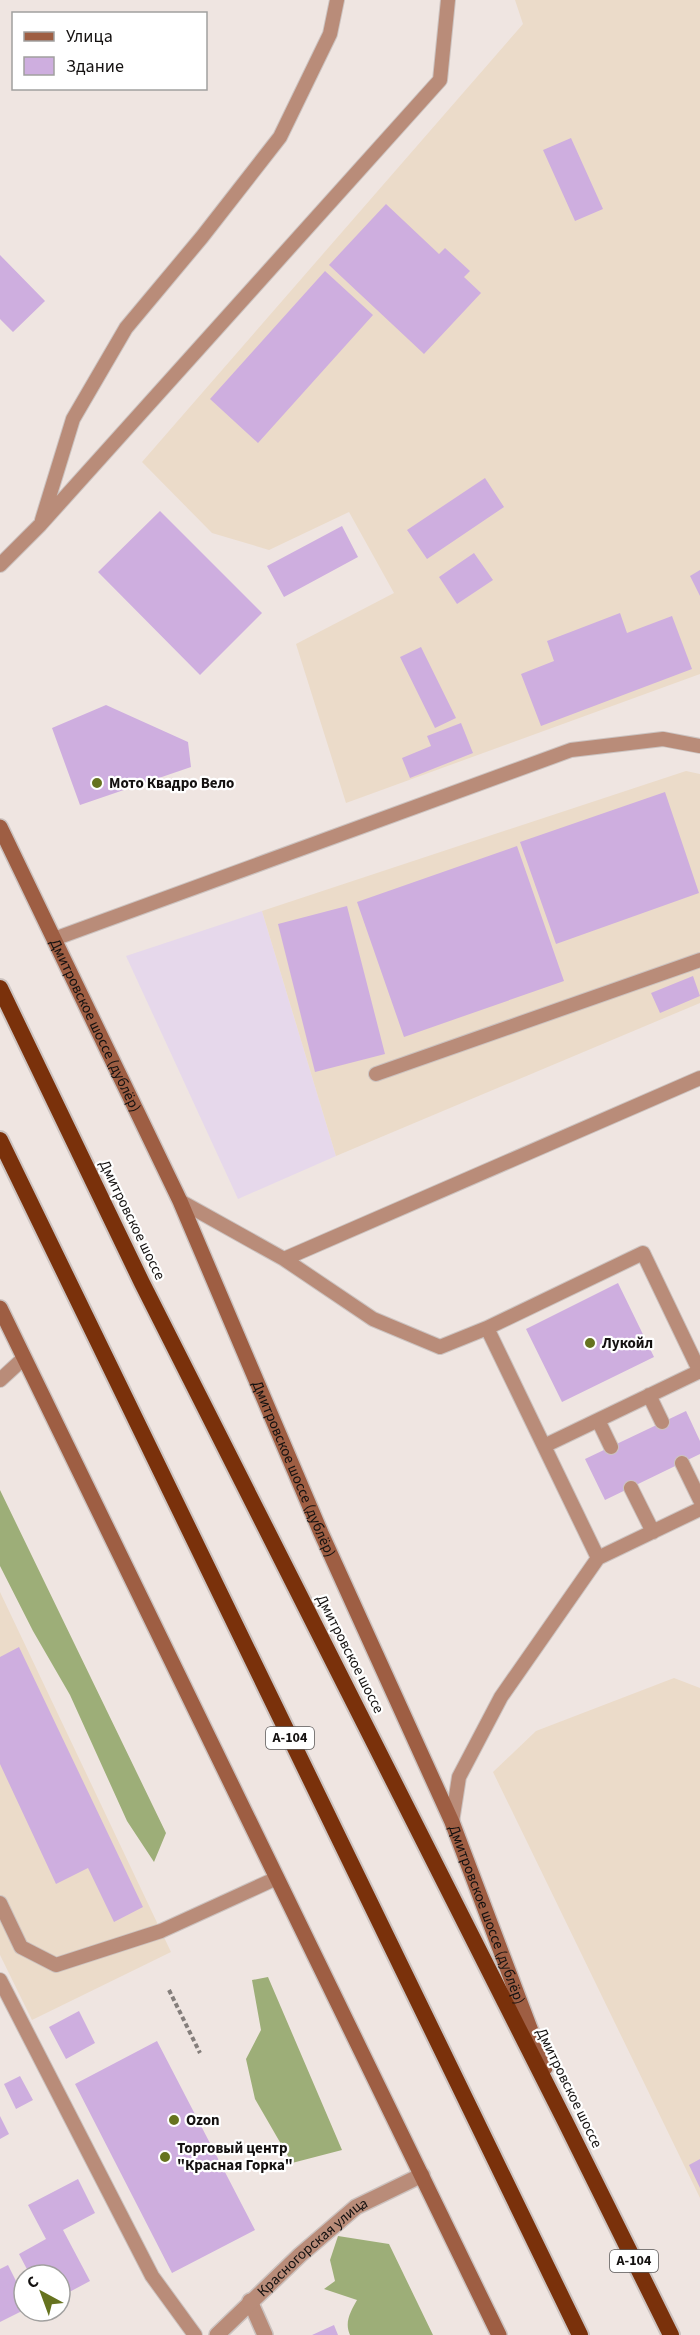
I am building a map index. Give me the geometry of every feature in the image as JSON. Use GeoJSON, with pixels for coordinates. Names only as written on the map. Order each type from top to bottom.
{"type":"FeatureCollection","features":[{"type":"Feature","properties":{"kind":"highway","name":"Дмитровское шоссе"},"geometry":{"type":"LineString","coordinates":[[0,988],[147,1293],[671,2335]]}},
{"type":"Feature","properties":{"kind":"highway","name":"А-104"},"geometry":{"type":"LineString","coordinates":[[0,1140],[580,2335]]}},
{"type":"Feature","properties":{"kind":"main road","name":"Дмитровское шоссе (дублёр)"},"geometry":{"type":"LineString","coordinates":[[0,827],[180,1201],[321,1533],[452,1822],[565,2121]]}},
{"type":"Feature","properties":{"kind":"main road"},"geometry":{"type":"LineString","coordinates":[[0,1308],[500,2335]]}},
{"type":"Feature","properties":{"kind":"street","name":"Красногорская улица"},"geometry":{"type":"LineString","coordinates":[[217,2335],[250,2301],[356,2207],[422,2175]]}},
{"type":"Feature","properties":{"kind":"street"},"geometry":{"type":"LineString","coordinates":[[250,2301],[265,2335]]}},
{"type":"Feature","properties":{"kind":"lane"},"geometry":{"type":"LineString","coordinates":[[40,525],[73,419],[126,328],[202,237],[280,137],[330,34],[337,0]]}},
{"type":"Feature","properties":{"kind":"lane"},"geometry":{"type":"LineString","coordinates":[[0,565],[40,525],[440,80],[448,0]]}},
{"type":"Feature","properties":{"kind":"lane"},"geometry":{"type":"LineString","coordinates":[[54,939],[571,750],[663,739],[700,746]]}},
{"type":"Feature","properties":{"kind":"lane"},"geometry":{"type":"LineString","coordinates":[[375,1074],[700,960]]}},
{"type":"Feature","properties":{"kind":"lane"},"geometry":{"type":"LineString","coordinates":[[284,1259],[700,1078]]}},
{"type":"Feature","properties":{"kind":"lane"},"geometry":{"type":"LineString","coordinates":[[180,1201],[284,1259],[373,1319],[440,1347],[487,1328],[643,1253],[700,1371],[544,1446]]}},
{"type":"Feature","properties":{"kind":"lane"},"geometry":{"type":"LineString","coordinates":[[487,1328],[598,1558]]}},
{"type":"Feature","properties":{"kind":"lane"},"geometry":{"type":"LineString","coordinates":[[0,1380],[24,1358]]}},
{"type":"Feature","properties":{"kind":"lane"},"geometry":{"type":"LineString","coordinates":[[649,1395],[662,1422]]}},
{"type":"Feature","properties":{"kind":"lane"},"geometry":{"type":"LineString","coordinates":[[598,1420],[611,1447]]}},
{"type":"Feature","properties":{"kind":"lane"},"geometry":{"type":"LineString","coordinates":[[682,1463],[700,1500]]}},
{"type":"Feature","properties":{"kind":"lane"},"geometry":{"type":"LineString","coordinates":[[631,1488],[653,1532]]}},
{"type":"Feature","properties":{"kind":"lane"},"geometry":{"type":"LineString","coordinates":[[452,1822],[459,1777],[501,1697],[598,1558],[700,1509]]}},
{"type":"Feature","properties":{"kind":"lane"},"geometry":{"type":"LineString","coordinates":[[0,1903],[21,1947],[56,1965],[161,1931],[277,1878]]}},
{"type":"Feature","properties":{"kind":"lane"},"geometry":{"type":"LineString","coordinates":[[0,1980],[152,2276],[195,2335]]}},
{"type":"Feature","properties":{"kind":"path"},"geometry":{"type":"LineString","coordinates":[[169,1990],[200,2053]]}},
{"type":"Feature","properties":{"kind":"shaded area"},"geometry":{"type":"Polygon","coordinates":[[[515,0],[700,0],[700,674],[346,803],[296,644],[394,593],[349,512],[269,550],[212,533],[142,462],[523,24],[515,0]]]}},
{"type":"Feature","properties":{"kind":"shaded area"},"geometry":{"type":"Polygon","coordinates":[[[686,771],[700,774],[700,1003],[336,1156],[262,911],[686,771]]]}},
{"type":"Feature","properties":{"kind":"shaded area"},"geometry":{"type":"Polygon","coordinates":[[[262,911],[336,1156],[238,1199],[126,956],[262,911]]]}},
{"type":"Feature","properties":{"kind":"shaded area"},"geometry":{"type":"Polygon","coordinates":[[[0,1592],[171,1952],[32,2020],[0,1955],[0,1592]]]}},
{"type":"Feature","properties":{"kind":"shaded area"},"geometry":{"type":"Polygon","coordinates":[[[674,1678],[700,1688],[700,2198],[493,1772],[536,1731],[674,1678]]]}},
{"type":"Feature","properties":{"kind":"green space"},"geometry":{"type":"Polygon","coordinates":[[[0,1490],[166,1833],[154,1862],[127,1821],[70,1695],[33,1631],[0,1566],[0,1490]]]}},
{"type":"Feature","properties":{"kind":"green space"},"geometry":{"type":"Polygon","coordinates":[[[268,1977],[342,2150],[292,2163],[255,2099],[246,2059],[261,2030],[252,1980],[268,1977]]]}},
{"type":"Feature","properties":{"kind":"green space"},"geometry":{"type":"Polygon","coordinates":[[[338,2236],[389,2244],[433,2335],[350,2335],[348,2321],[357,2300],[324,2289],[335,2281],[330,2260],[338,2236]]]}},
{"type":"Feature","properties":{"kind":"building"},"geometry":{"type":"Polygon","coordinates":[[[571,138],[603,209],[575,221],[543,150],[571,138]]]}},
{"type":"Feature","properties":{"kind":"building"},"geometry":{"type":"Polygon","coordinates":[[[386,204],[439,254],[445,248],[470,271],[464,277],[481,293],[424,354],[329,265],[386,204]]]}},
{"type":"Feature","properties":{"kind":"building"},"geometry":{"type":"Polygon","coordinates":[[[0,255],[45,301],[13,332],[0,319],[0,255]]]}},
{"type":"Feature","properties":{"kind":"building"},"geometry":{"type":"Polygon","coordinates":[[[325,271],[373,315],[258,443],[210,399],[325,271]]]}},
{"type":"Feature","properties":{"kind":"building"},"geometry":{"type":"Polygon","coordinates":[[[485,478],[504,507],[427,559],[407,530],[485,478]]]}},
{"type":"Feature","properties":{"kind":"building"},"geometry":{"type":"Polygon","coordinates":[[[160,511],[262,613],[200,675],[98,572],[160,511]]]}},
{"type":"Feature","properties":{"kind":"building"},"geometry":{"type":"Polygon","coordinates":[[[342,526],[358,557],[284,597],[267,566],[342,526]]]}},
{"type":"Feature","properties":{"kind":"building"},"geometry":{"type":"Polygon","coordinates":[[[474,553],[493,580],[457,604],[439,577],[474,553]]]}},
{"type":"Feature","properties":{"kind":"building"},"geometry":{"type":"Polygon","coordinates":[[[700,570],[700,596],[690,576],[700,570]]]}},
{"type":"Feature","properties":{"kind":"building"},"geometry":{"type":"Polygon","coordinates":[[[620,613],[627,633],[672,616],[692,669],[541,726],[521,674],[554,661],[547,641],[620,613]]]}},
{"type":"Feature","properties":{"kind":"building"},"geometry":{"type":"Polygon","coordinates":[[[421,647],[456,718],[435,728],[400,657],[421,647]]]}},
{"type":"Feature","properties":{"kind":"building"},"geometry":{"type":"Polygon","coordinates":[[[106,705],[188,742],[191,767],[80,805],[52,728],[106,705]]]}},
{"type":"Feature","properties":{"kind":"building"},"geometry":{"type":"Polygon","coordinates":[[[461,723],[473,753],[410,778],[402,758],[431,746],[427,736],[461,723]]]}},
{"type":"Feature","properties":{"kind":"building"},"geometry":{"type":"Polygon","coordinates":[[[665,792],[699,893],[556,944],[520,842],[665,792]]]}},
{"type":"Feature","properties":{"kind":"building"},"geometry":{"type":"Polygon","coordinates":[[[517,846],[564,981],[404,1037],[357,902],[517,846]]]}},
{"type":"Feature","properties":{"kind":"building"},"geometry":{"type":"Polygon","coordinates":[[[347,906],[385,1054],[315,1072],[278,924],[347,906]]]}},
{"type":"Feature","properties":{"kind":"building"},"geometry":{"type":"Polygon","coordinates":[[[693,976],[700,996],[660,1013],[651,993],[693,976]]]}},
{"type":"Feature","properties":{"kind":"building","name":"Лукойл"},"geometry":{"type":"Polygon","coordinates":[[[618,1283],[654,1357],[562,1402],[526,1329],[618,1283]]]}},
{"type":"Feature","properties":{"kind":"building"},"geometry":{"type":"Polygon","coordinates":[[[686,1411],[700,1441],[700,1454],[605,1500],[585,1459],[686,1411]]]}},
{"type":"Feature","properties":{"kind":"building"},"geometry":{"type":"Polygon","coordinates":[[[19,1647],[143,1907],[114,1922],[88,1868],[56,1884],[0,1764],[0,1657],[19,1647]]]}},
{"type":"Feature","properties":{"kind":"building"},"geometry":{"type":"Polygon","coordinates":[[[79,2011],[95,2043],[66,2059],[49,2027],[79,2011]]]}},
{"type":"Feature","properties":{"kind":"building","name":"Торговый центр \"Красная Горка\""},"geometry":{"type":"Polygon","coordinates":[[[157,2041],[255,2230],[172,2273],[75,2084],[157,2041]]]}},
{"type":"Feature","properties":{"kind":"building"},"geometry":{"type":"Polygon","coordinates":[[[20,2076],[33,2100],[16,2109],[4,2084],[20,2076]]]}},
{"type":"Feature","properties":{"kind":"building"},"geometry":{"type":"Polygon","coordinates":[[[0,2116],[9,2134],[0,2139],[0,2116]]]}},
{"type":"Feature","properties":{"kind":"building"},"geometry":{"type":"Polygon","coordinates":[[[700,2159],[700,2188],[689,2165],[700,2159]]]}},
{"type":"Feature","properties":{"kind":"building"},"geometry":{"type":"Polygon","coordinates":[[[78,2179],[95,2213],[63,2230],[90,2281],[72,2291],[72,2263],[24,2263],[19,2254],[46,2239],[28,2205],[78,2179]]]}},
{"type":"Feature","properties":{"kind":"building"},"geometry":{"type":"Polygon","coordinates":[[[8,2265],[12,2273],[12,2316],[0,2322],[0,2269],[8,2265]]]}},
{"type":"Feature","properties":{"kind":"building"},"geometry":{"type":"Polygon","coordinates":[[[334,2325],[338,2335],[312,2335],[334,2325]]]}},
{"type":"Feature","properties":{"kind":"place","name":"Мото Квадро Вело"},"geometry":{"type":"Point","coordinates":[97,783]}},
{"type":"Feature","properties":{"kind":"place","name":"Лукойл"},"geometry":{"type":"Point","coordinates":[590,1343]}},
{"type":"Feature","properties":{"kind":"place","name":"Ozon"},"geometry":{"type":"Point","coordinates":[174,2120]}},
{"type":"Feature","properties":{"kind":"place","name":"Торговый центр \"Красная Горка\""},"geometry":{"type":"Point","coordinates":[165,2157]}}]}
